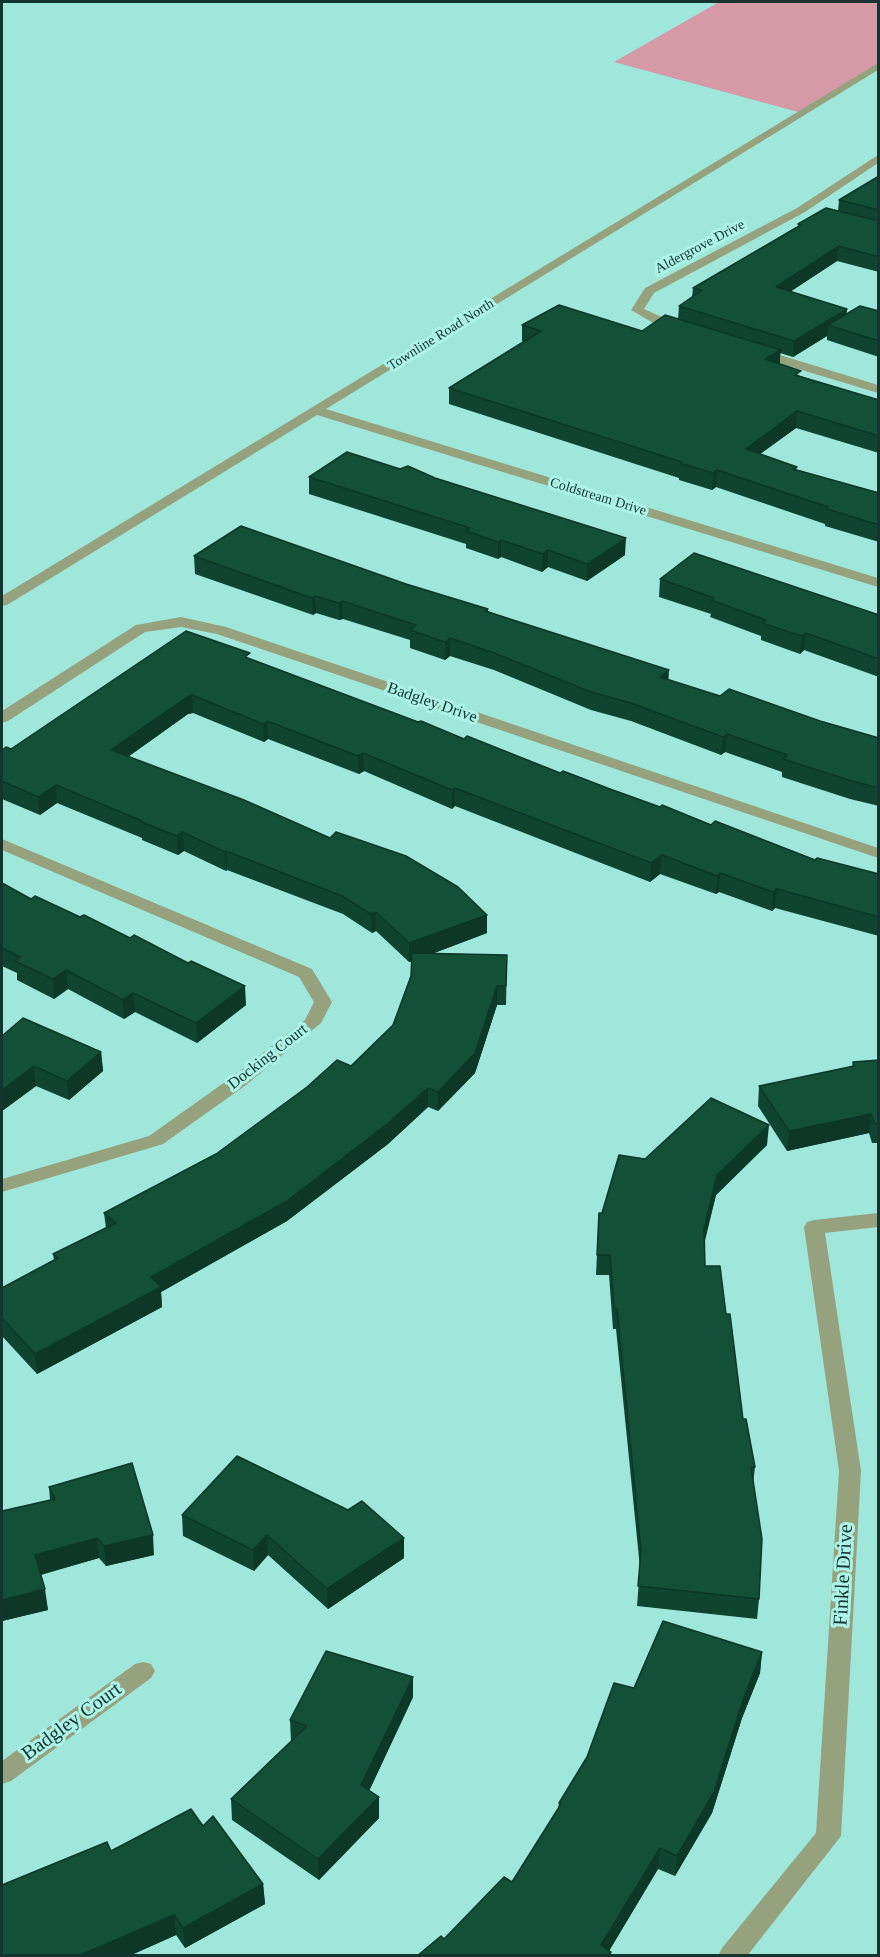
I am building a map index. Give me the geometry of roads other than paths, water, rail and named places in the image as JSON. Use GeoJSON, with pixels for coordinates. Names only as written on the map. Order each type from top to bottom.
{"type":"FeatureCollection","features":[{"type":"Feature","properties":{"kind":"street","name":"Townline Road North"},"geometry":{"type":"LineString","coordinates":[[2,602],[879,66]]}},
{"type":"Feature","properties":{"kind":"street","name":"Aldergrove Drive"},"geometry":{"type":"LineString","coordinates":[[687,331],[664,324],[637,310],[650,291],[801,210],[879,158]]}},
{"type":"Feature","properties":{"kind":"street"},"geometry":{"type":"LineString","coordinates":[[801,210],[823,216]]}},
{"type":"Feature","properties":{"kind":"street"},"geometry":{"type":"LineString","coordinates":[[743,348],[879,389]]}},
{"type":"Feature","properties":{"kind":"street","name":"Coldstream Drive"},"geometry":{"type":"LineString","coordinates":[[316,411],[879,583]]}},
{"type":"Feature","properties":{"kind":"street","name":"Badgley Drive"},"geometry":{"type":"LineString","coordinates":[[2,718],[141,628],[182,622],[221,630],[879,853]]}},
{"type":"Feature","properties":{"kind":"street","name":"Docking Court"},"geometry":{"type":"LineString","coordinates":[[2,844],[306,973],[323,1002],[312,1023],[239,1081],[156,1140],[2,1186]]}},
{"type":"Feature","properties":{"kind":"street","name":"Finkle Drive"},"geometry":{"type":"LineString","coordinates":[[731,1956],[828,1836],[850,1471],[814,1227],[879,1220]]}},
{"type":"Feature","properties":{"kind":"street","name":"Badgley Court"},"geometry":{"type":"LineString","coordinates":[[2,1774],[143,1671]]}}]}
